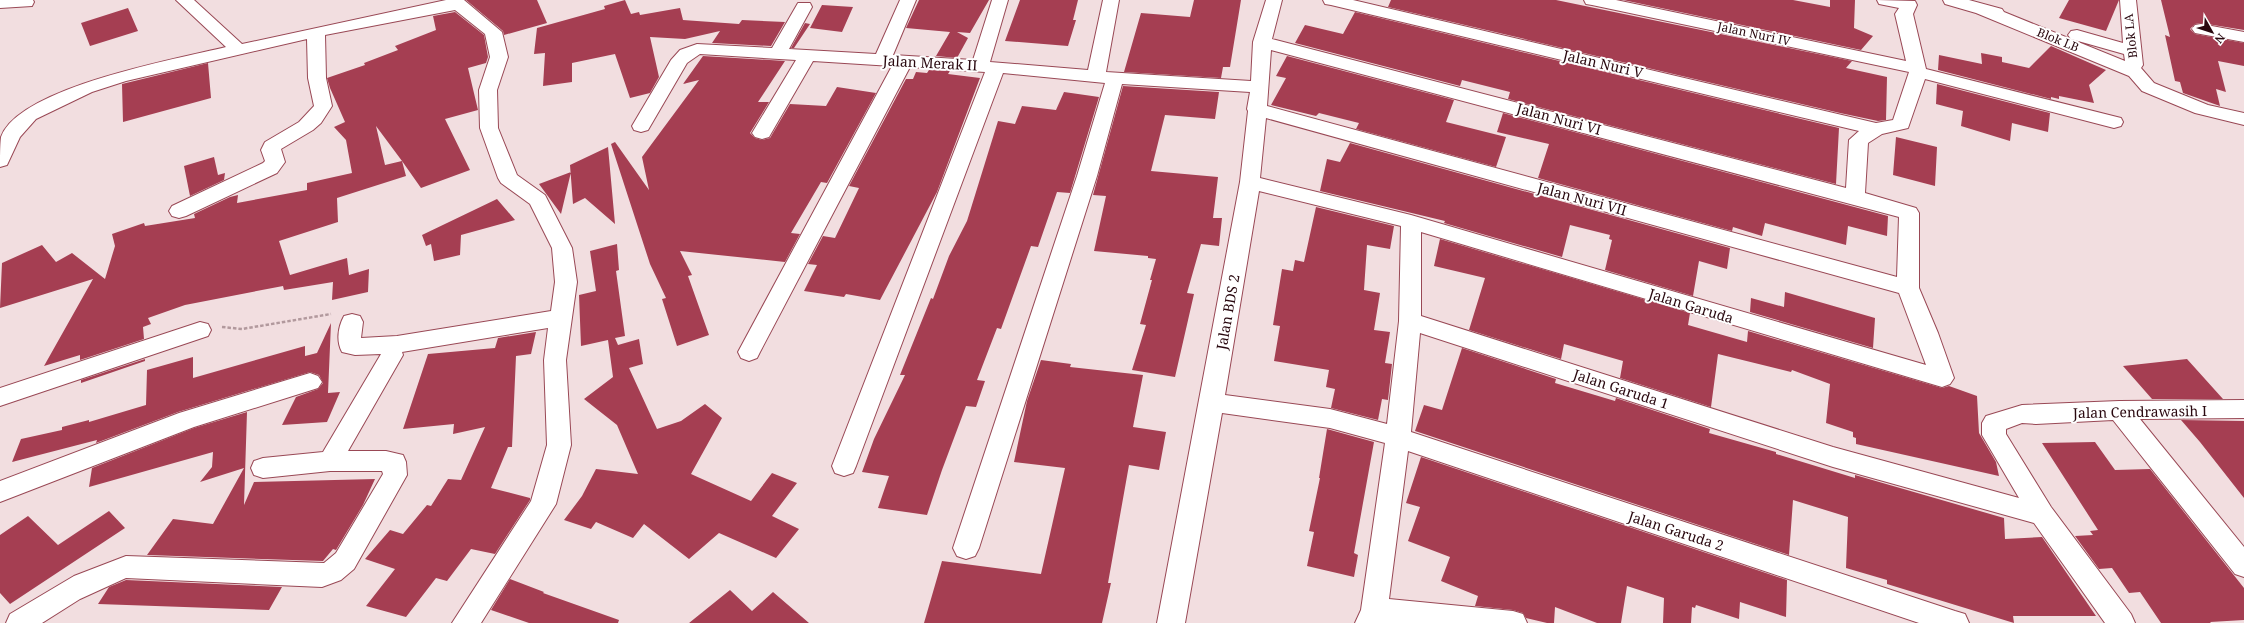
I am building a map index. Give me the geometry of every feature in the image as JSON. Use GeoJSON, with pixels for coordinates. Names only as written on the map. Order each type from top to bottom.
{"type":"FeatureCollection","features":[{"type":"Feature","properties":{"kind":"street"},"geometry":{"type":"LineString","coordinates":[[184,0],[240,51]]}},
{"type":"Feature","properties":{"kind":"street"},"geometry":{"type":"LineString","coordinates":[[882,60],[908,0]]}},
{"type":"Feature","properties":{"kind":"street"},"geometry":{"type":"LineString","coordinates":[[844,466],[988,66],[1000,0]]}},
{"type":"Feature","properties":{"kind":"street"},"geometry":{"type":"LineString","coordinates":[[966,548],[1088,176],[1105,77],[1111,0]]}},
{"type":"Feature","properties":{"kind":"street","name":"Jalan BDS 2"},"geometry":{"type":"LineString","coordinates":[[1171,623],[1212,403],[1250,182],[1256,109],[1260,87],[1262,42],[1274,0]]}},
{"type":"Feature","properties":{"kind":"street","name":"Jalan Nuri V"},"geometry":{"type":"LineString","coordinates":[[1331,0],[1876,128]]}},
{"type":"Feature","properties":{"kind":"street","name":"Jalan Nuri IV"},"geometry":{"type":"LineString","coordinates":[[1592,0],[1917,70],[2114,122]]}},
{"type":"Feature","properties":{"kind":"street"},"geometry":{"type":"LineString","coordinates":[[1855,196],[1859,140],[1876,128],[1901,124],[1917,70],[1904,14],[1909,6],[1885,0]]}},
{"type":"Feature","properties":{"kind":"street","name":"Blok LB"},"geometry":{"type":"LineString","coordinates":[[1951,0],[2132,51]]}},
{"type":"Feature","properties":{"kind":"street","name":"Blok LA"},"geometry":{"type":"LineString","coordinates":[[2128,0],[2135,72]]}},
{"type":"Feature","properties":{"kind":"street"},"geometry":{"type":"LineString","coordinates":[[0,4],[26,2]]}},
{"type":"Feature","properties":{"kind":"street"},"geometry":{"type":"LineString","coordinates":[[0,161],[11,135],[29,115],[59,99],[121,77],[240,51],[316,32],[456,2],[493,32],[499,57],[488,90],[489,128],[508,178],[538,200],[562,248],[566,282],[555,360],[559,445],[543,504],[466,623]]}},
{"type":"Feature","properties":{"kind":"street"},"geometry":{"type":"LineString","coordinates":[[778,53],[804,7]]}},
{"type":"Feature","properties":{"kind":"street","name":"Blok LB"},"geometry":{"type":"LineString","coordinates":[[1982,9],[2135,72]]}},
{"type":"Feature","properties":{"kind":"street"},"geometry":{"type":"LineString","coordinates":[[2201,29],[2244,37]]}},
{"type":"Feature","properties":{"kind":"street"},"geometry":{"type":"LineString","coordinates":[[179,211],[270,168],[275,162],[270,150],[272,146],[314,119],[323,106],[317,78],[316,32]]}},
{"type":"Feature","properties":{"kind":"street","name":"Jalan Nuri VI"},"geometry":{"type":"LineString","coordinates":[[1262,42],[1855,196],[1909,213],[1908,288]]}},
{"type":"Feature","properties":{"kind":"street","name":"Jalan Merak II"},"geometry":{"type":"LineString","coordinates":[[641,126],[680,60],[692,50],[703,48],[988,66],[1105,77],[1260,87]]}},
{"type":"Feature","properties":{"kind":"street"},"geometry":{"type":"LineString","coordinates":[[762,132],[808,55]]}},
{"type":"Feature","properties":{"kind":"street"},"geometry":{"type":"LineString","coordinates":[[749,352],[904,61]]}},
{"type":"Feature","properties":{"kind":"street"},"geometry":{"type":"LineString","coordinates":[[2135,72],[2148,87],[2202,109],[2244,119]]}},
{"type":"Feature","properties":{"kind":"street","name":"Jalan Nuri VII"},"geometry":{"type":"LineString","coordinates":[[1256,109],[1908,288]]}},
{"type":"Feature","properties":{"kind":"street"},"geometry":{"type":"LineString","coordinates":[[1250,182],[1411,222],[1410,321],[1398,438],[1372,617],[1513,623]]}},
{"type":"Feature","properties":{"kind":"street","name":"Jalan Garuda"},"geometry":{"type":"LineString","coordinates":[[1411,222],[1942,378],[1920,313],[1908,288]]}},
{"type":"Feature","properties":{"kind":"street"},"geometry":{"type":"LineString","coordinates":[[352,322],[349,343],[350,346],[355,347],[398,344],[561,318]]}},
{"type":"Feature","properties":{"kind":"street","name":"Jalan Garuda 1"},"geometry":{"type":"LineString","coordinates":[[1410,321],[1833,457],[2042,515]]}},
{"type":"Feature","properties":{"kind":"street"},"geometry":{"type":"LineString","coordinates":[[0,397],[200,330]]}},
{"type":"Feature","properties":{"kind":"street"},"geometry":{"type":"LineString","coordinates":[[330,461],[392,355]]}},
{"type":"Feature","properties":{"kind":"street"},"geometry":{"type":"LineString","coordinates":[[0,492],[187,420],[310,382]]}},
{"type":"Feature","properties":{"kind":"street","name":"Jalan Garuda 2"},"geometry":{"type":"LineString","coordinates":[[1212,403],[1326,417],[1373,428],[1398,438],[1955,623]]}},
{"type":"Feature","properties":{"kind":"street"},"geometry":{"type":"LineString","coordinates":[[2119,410],[2244,566]]}},
{"type":"Feature","properties":{"kind":"street","name":"Jalan Cendrawasih I"},"geometry":{"type":"LineString","coordinates":[[2042,515],[1994,435],[1994,423],[2022,414],[2036,415],[2119,410],[2244,410]]}},
{"type":"Feature","properties":{"kind":"street"},"geometry":{"type":"LineString","coordinates":[[20,623],[53,600],[96,577],[126,567],[322,575],[332,572],[345,561],[395,475],[394,462],[382,460],[358,462],[330,461],[263,468]]}},
{"type":"Feature","properties":{"kind":"street"},"geometry":{"type":"LineString","coordinates":[[2042,515],[2121,623]]}},
{"type":"Feature","properties":{"kind":"path"},"geometry":{"type":"LineString","coordinates":[[200,330],[220,327],[242,329],[334,313],[347,315],[352,322]]}},
{"type":"Feature","properties":{"kind":"building"},"geometry":{"type":"Polygon","coordinates":[[[466,0],[537,0],[547,23],[504,35],[503,31],[466,0]]]}},
{"type":"Feature","properties":{"kind":"building"},"geometry":{"type":"Polygon","coordinates":[[[625,0],[631,14],[639,12],[640,15],[680,8],[683,20],[739,24],[742,20],[785,22],[771,46],[712,43],[720,31],[685,39],[650,37],[659,77],[650,93],[630,98],[615,54],[572,63],[572,82],[543,86],[545,53],[534,54],[537,28],[605,9],[604,6],[625,0]]]}},
{"type":"Feature","properties":{"kind":"building"},"geometry":{"type":"Polygon","coordinates":[[[919,0],[989,0],[970,33],[957,32],[968,38],[957,58],[936,56],[950,32],[906,28],[919,0]]]}},
{"type":"Feature","properties":{"kind":"building"},"geometry":{"type":"Polygon","coordinates":[[[1020,0],[1078,0],[1073,20],[1076,20],[1068,46],[1005,41],[1020,0]]]}},
{"type":"Feature","properties":{"kind":"building"},"geometry":{"type":"Polygon","coordinates":[[[1194,0],[1241,0],[1230,67],[1223,67],[1221,78],[1124,72],[1141,13],[1190,17],[1194,0]]]}},
{"type":"Feature","properties":{"kind":"building"},"geometry":{"type":"Polygon","coordinates":[[[1391,0],[1556,0],[1852,61],[1846,68],[1887,77],[1886,120],[1878,121],[1840,113],[1388,7],[1391,0]]]}},
{"type":"Feature","properties":{"kind":"building"},"geometry":{"type":"Polygon","coordinates":[[[1623,0],[1793,0],[1830,7],[1830,0],[1855,0],[1854,28],[1873,36],[1861,50],[1623,0]]]}},
{"type":"Feature","properties":{"kind":"building"},"geometry":{"type":"Polygon","coordinates":[[[2069,0],[2119,0],[2106,31],[2059,18],[2069,0]]]}},
{"type":"Feature","properties":{"kind":"building"},"geometry":{"type":"Polygon","coordinates":[[[2161,0],[2244,0],[2244,30],[2201,23],[2195,24],[2190,29],[2195,34],[2244,43],[2244,66],[2218,61],[2226,92],[2216,89],[2220,106],[2183,93],[2180,82],[2175,81],[2165,35],[2170,37],[2161,0]]]}},
{"type":"Feature","properties":{"kind":"building"},"geometry":{"type":"Polygon","coordinates":[[[822,5],[853,7],[842,32],[810,28],[822,5]]]}},
{"type":"Feature","properties":{"kind":"building"},"geometry":{"type":"Polygon","coordinates":[[[128,8],[138,31],[90,46],[81,23],[128,8]]]}},
{"type":"Feature","properties":{"kind":"building"},"geometry":{"type":"Polygon","coordinates":[[[455,12],[484,35],[488,57],[486,63],[468,68],[478,110],[445,119],[470,170],[421,188],[402,161],[406,176],[337,198],[338,222],[279,241],[290,275],[347,258],[349,275],[369,269],[368,292],[332,300],[333,282],[284,290],[283,286],[185,305],[148,318],[151,324],[143,327],[144,339],[80,360],[80,355],[44,366],[93,279],[0,308],[2,263],[42,245],[56,262],[72,253],[105,279],[115,246],[112,234],[144,223],[145,226],[195,218],[194,214],[230,197],[238,195],[237,203],[307,190],[307,183],[352,173],[346,140],[334,127],[345,122],[327,78],[365,65],[364,63],[398,50],[395,46],[436,30],[433,16],[455,12]],[[376,126],[385,165],[402,161],[376,126]]]}},
{"type":"Feature","properties":{"kind":"building"},"geometry":{"type":"Polygon","coordinates":[[[1355,12],[1839,128],[1836,184],[1508,99],[1510,92],[1462,80],[1460,86],[1295,43],[1305,25],[1343,34],[1355,12]]]}},
{"type":"Feature","properties":{"kind":"building"},"geometry":{"type":"Polygon","coordinates":[[[805,23],[810,24],[794,48],[791,48],[805,23]]]}},
{"type":"Feature","properties":{"kind":"building"},"geometry":{"type":"Polygon","coordinates":[[[2051,46],[2106,70],[2089,85],[2094,103],[2059,96],[2059,99],[2051,97],[2051,99],[1938,70],[1939,55],[1982,64],[1981,53],[2002,57],[2002,62],[2029,68],[2051,46]]]}},
{"type":"Feature","properties":{"kind":"building"},"geometry":{"type":"Polygon","coordinates":[[[703,56],[785,61],[758,102],[769,102],[750,133],[755,138],[762,140],[770,138],[790,104],[826,106],[837,87],[876,93],[827,183],[821,182],[791,233],[800,234],[785,262],[680,251],[692,275],[688,276],[709,335],[677,346],[662,299],[666,298],[650,264],[611,144],[615,142],[649,190],[642,157],[699,80],[683,84],[703,56]]]}},
{"type":"Feature","properties":{"kind":"building"},"geometry":{"type":"Polygon","coordinates":[[[1287,56],[1454,100],[1446,122],[1506,137],[1496,167],[1356,129],[1359,123],[1319,113],[1316,116],[1271,105],[1286,78],[1276,76],[1287,56]]]}},
{"type":"Feature","properties":{"kind":"building"},"geometry":{"type":"Polygon","coordinates":[[[208,63],[211,98],[123,122],[122,84],[208,63]]]}},
{"type":"Feature","properties":{"kind":"building"},"geometry":{"type":"Polygon","coordinates":[[[929,70],[950,71],[948,74],[980,78],[937,192],[880,300],[846,294],[844,297],[804,291],[817,265],[808,264],[823,236],[835,238],[859,188],[849,186],[906,79],[913,79],[916,72],[927,73],[929,70]]]}},
{"type":"Feature","properties":{"kind":"building"},"geometry":{"type":"Polygon","coordinates":[[[1937,84],[2050,113],[2048,132],[2012,123],[2010,141],[1961,126],[1963,111],[1936,104],[1937,84]]]}},
{"type":"Feature","properties":{"kind":"building"},"geometry":{"type":"Polygon","coordinates":[[[1123,86],[1219,92],[1215,119],[1165,115],[1151,171],[1218,177],[1213,218],[1222,218],[1219,246],[1201,244],[1187,293],[1194,294],[1175,377],[1132,370],[1146,325],[1140,324],[1156,259],[1148,258],[1148,256],[1094,251],[1106,196],[1093,195],[1123,86]]]}},
{"type":"Feature","properties":{"kind":"building"},"geometry":{"type":"Polygon","coordinates":[[[1064,92],[1099,97],[1070,193],[1057,192],[1038,247],[1031,246],[1001,329],[997,328],[977,380],[985,381],[976,407],[966,406],[927,515],[878,508],[889,476],[862,472],[874,439],[905,375],[900,375],[931,298],[933,299],[949,256],[967,221],[998,121],[1015,124],[1022,106],[1056,110],[1064,92]]]}},
{"type":"Feature","properties":{"kind":"building"},"geometry":{"type":"Polygon","coordinates":[[[1503,113],[1888,216],[1887,236],[1848,226],[1846,245],[1765,223],[1762,236],[1733,227],[1732,231],[1538,178],[1549,144],[1497,132],[1503,113]]]}},
{"type":"Feature","properties":{"kind":"building"},"geometry":{"type":"Polygon","coordinates":[[[1896,137],[1937,147],[1935,186],[1893,175],[1896,137]]]}},
{"type":"Feature","properties":{"kind":"building"},"geometry":{"type":"Polygon","coordinates":[[[1350,143],[1730,248],[1727,269],[1699,261],[1693,296],[1605,270],[1612,240],[1609,239],[1610,235],[1570,225],[1562,257],[1444,223],[1445,221],[1320,191],[1327,159],[1340,162],[1350,143]]]}},
{"type":"Feature","properties":{"kind":"building"},"geometry":{"type":"Polygon","coordinates":[[[608,147],[615,224],[585,198],[573,204],[570,165],[608,147]]]}},
{"type":"Feature","properties":{"kind":"building"},"geometry":{"type":"Polygon","coordinates":[[[214,157],[218,175],[225,173],[224,180],[190,196],[184,166],[214,157]]]}},
{"type":"Feature","properties":{"kind":"building"},"geometry":{"type":"Polygon","coordinates":[[[571,172],[561,214],[539,184],[571,172]]]}},
{"type":"Feature","properties":{"kind":"building"},"geometry":{"type":"Polygon","coordinates":[[[497,199],[515,220],[461,235],[460,255],[434,261],[431,244],[426,246],[422,235],[497,199]]]}},
{"type":"Feature","properties":{"kind":"building"},"geometry":{"type":"Polygon","coordinates":[[[1316,207],[1394,226],[1390,249],[1367,245],[1364,290],[1380,293],[1374,330],[1390,332],[1385,363],[1392,364],[1388,400],[1382,399],[1378,420],[1331,408],[1335,389],[1326,387],[1329,370],[1274,361],[1280,326],[1273,325],[1282,269],[1293,271],[1295,260],[1304,262],[1316,207]]]}},
{"type":"Feature","properties":{"kind":"building"},"geometry":{"type":"Polygon","coordinates":[[[1440,239],[1690,313],[1688,325],[1747,342],[1748,331],[1942,388],[1949,386],[1977,396],[1979,433],[1996,462],[1999,476],[1856,444],[1856,438],[1853,437],[1853,432],[1826,423],[1830,384],[1792,370],[1791,372],[1718,354],[1711,407],[1620,378],[1623,361],[1564,344],[1561,359],[1469,330],[1485,278],[1434,266],[1440,239]]]}},
{"type":"Feature","properties":{"kind":"building"},"geometry":{"type":"Polygon","coordinates":[[[617,244],[619,270],[616,271],[625,336],[615,338],[618,345],[639,339],[643,364],[629,368],[657,429],[681,421],[705,404],[722,418],[691,474],[751,501],[772,473],[797,483],[772,516],[799,529],[776,558],[719,533],[689,559],[644,524],[633,538],[596,522],[591,529],[564,520],[582,496],[596,469],[638,474],[617,425],[584,399],[613,377],[608,340],[581,346],[579,295],[596,291],[590,251],[617,244]]]}},
{"type":"Feature","properties":{"kind":"building"},"geometry":{"type":"Polygon","coordinates":[[[1785,292],[1875,318],[1873,348],[1750,312],[1751,298],[1784,307],[1785,292]]]}},
{"type":"Feature","properties":{"kind":"building"},"geometry":{"type":"Polygon","coordinates":[[[331,323],[328,393],[340,392],[327,422],[282,425],[296,397],[318,389],[323,383],[319,375],[310,372],[178,412],[96,443],[97,440],[12,462],[21,439],[62,430],[62,427],[89,420],[89,422],[146,405],[147,370],[193,357],[193,378],[305,346],[305,356],[317,353],[331,323]]]}},
{"type":"Feature","properties":{"kind":"building"},"geometry":{"type":"Polygon","coordinates":[[[536,332],[531,354],[516,356],[512,447],[508,447],[491,488],[530,498],[530,500],[495,554],[471,549],[447,581],[436,578],[406,617],[366,606],[395,569],[365,559],[390,530],[403,534],[427,505],[431,506],[448,479],[461,480],[485,427],[453,434],[454,424],[403,429],[428,354],[495,348],[498,338],[536,332]]]}},
{"type":"Feature","properties":{"kind":"building"},"geometry":{"type":"Polygon","coordinates":[[[1462,348],[1556,379],[1555,383],[1615,401],[1616,398],[1710,429],[1709,433],[1776,452],[1776,454],[1855,478],[1855,475],[2004,518],[2005,539],[2042,537],[2096,616],[2013,616],[2014,623],[1887,584],[1887,580],[1846,568],[1848,517],[1793,500],[1789,555],[1415,431],[1424,405],[1442,410],[1462,348]]]}},
{"type":"Feature","properties":{"kind":"building"},"geometry":{"type":"Polygon","coordinates":[[[145,359],[145,361],[81,383],[81,380],[145,359]]]}},
{"type":"Feature","properties":{"kind":"building"},"geometry":{"type":"Polygon","coordinates":[[[2187,359],[2223,399],[2152,399],[2123,366],[2187,359]]]}},
{"type":"Feature","properties":{"kind":"building"},"geometry":{"type":"Polygon","coordinates":[[[1041,360],[1071,364],[1070,367],[1143,375],[1133,427],[1166,432],[1159,470],[1129,465],[1108,583],[1111,583],[1102,623],[924,623],[942,561],[1041,574],[1065,468],[1014,462],[1027,401],[1041,360]]]}},
{"type":"Feature","properties":{"kind":"building"},"geometry":{"type":"Polygon","coordinates":[[[247,412],[244,505],[254,482],[375,479],[363,505],[336,550],[333,549],[323,561],[147,555],[173,519],[213,524],[244,468],[200,482],[212,467],[213,452],[89,487],[92,468],[194,428],[247,412]]]}},
{"type":"Feature","properties":{"kind":"building"},"geometry":{"type":"Polygon","coordinates":[[[2181,420],[2244,421],[2244,498],[2200,442],[2181,420]]]}},
{"type":"Feature","properties":{"kind":"building"},"geometry":{"type":"Polygon","coordinates":[[[1327,429],[1374,442],[1354,553],[1358,555],[1354,577],[1307,566],[1314,532],[1309,531],[1320,478],[1327,429]]]}},
{"type":"Feature","properties":{"kind":"building"},"geometry":{"type":"Polygon","coordinates":[[[2095,442],[2115,470],[2150,469],[2244,588],[2244,620],[2210,622],[2211,623],[2161,623],[2140,592],[2129,593],[2112,568],[2099,569],[2075,536],[2093,535],[2090,531],[2098,530],[2042,443],[2095,442]]]}},
{"type":"Feature","properties":{"kind":"building"},"geometry":{"type":"Polygon","coordinates":[[[1421,457],[1787,580],[1786,617],[1740,602],[1739,619],[1696,605],[1695,608],[1692,607],[1691,623],[1663,623],[1664,598],[1627,586],[1621,623],[1597,623],[1555,607],[1554,623],[1547,623],[1526,618],[1523,613],[1513,610],[1475,606],[1478,596],[1441,581],[1450,557],[1408,541],[1420,507],[1406,503],[1421,457]]]}},
{"type":"Feature","properties":{"kind":"building"},"geometry":{"type":"Polygon","coordinates":[[[109,511],[125,528],[10,604],[0,593],[0,535],[28,516],[58,545],[109,511]]]}},
{"type":"Feature","properties":{"kind":"building"},"geometry":{"type":"Polygon","coordinates":[[[510,579],[544,592],[543,593],[619,620],[618,623],[529,623],[491,610],[510,579]]]}},
{"type":"Feature","properties":{"kind":"building"},"geometry":{"type":"Polygon","coordinates":[[[126,580],[282,587],[269,610],[98,604],[109,587],[126,580]]]}},
{"type":"Feature","properties":{"kind":"building"},"geometry":{"type":"Polygon","coordinates":[[[730,590],[752,611],[773,592],[809,623],[689,623],[730,590]]]}}]}
